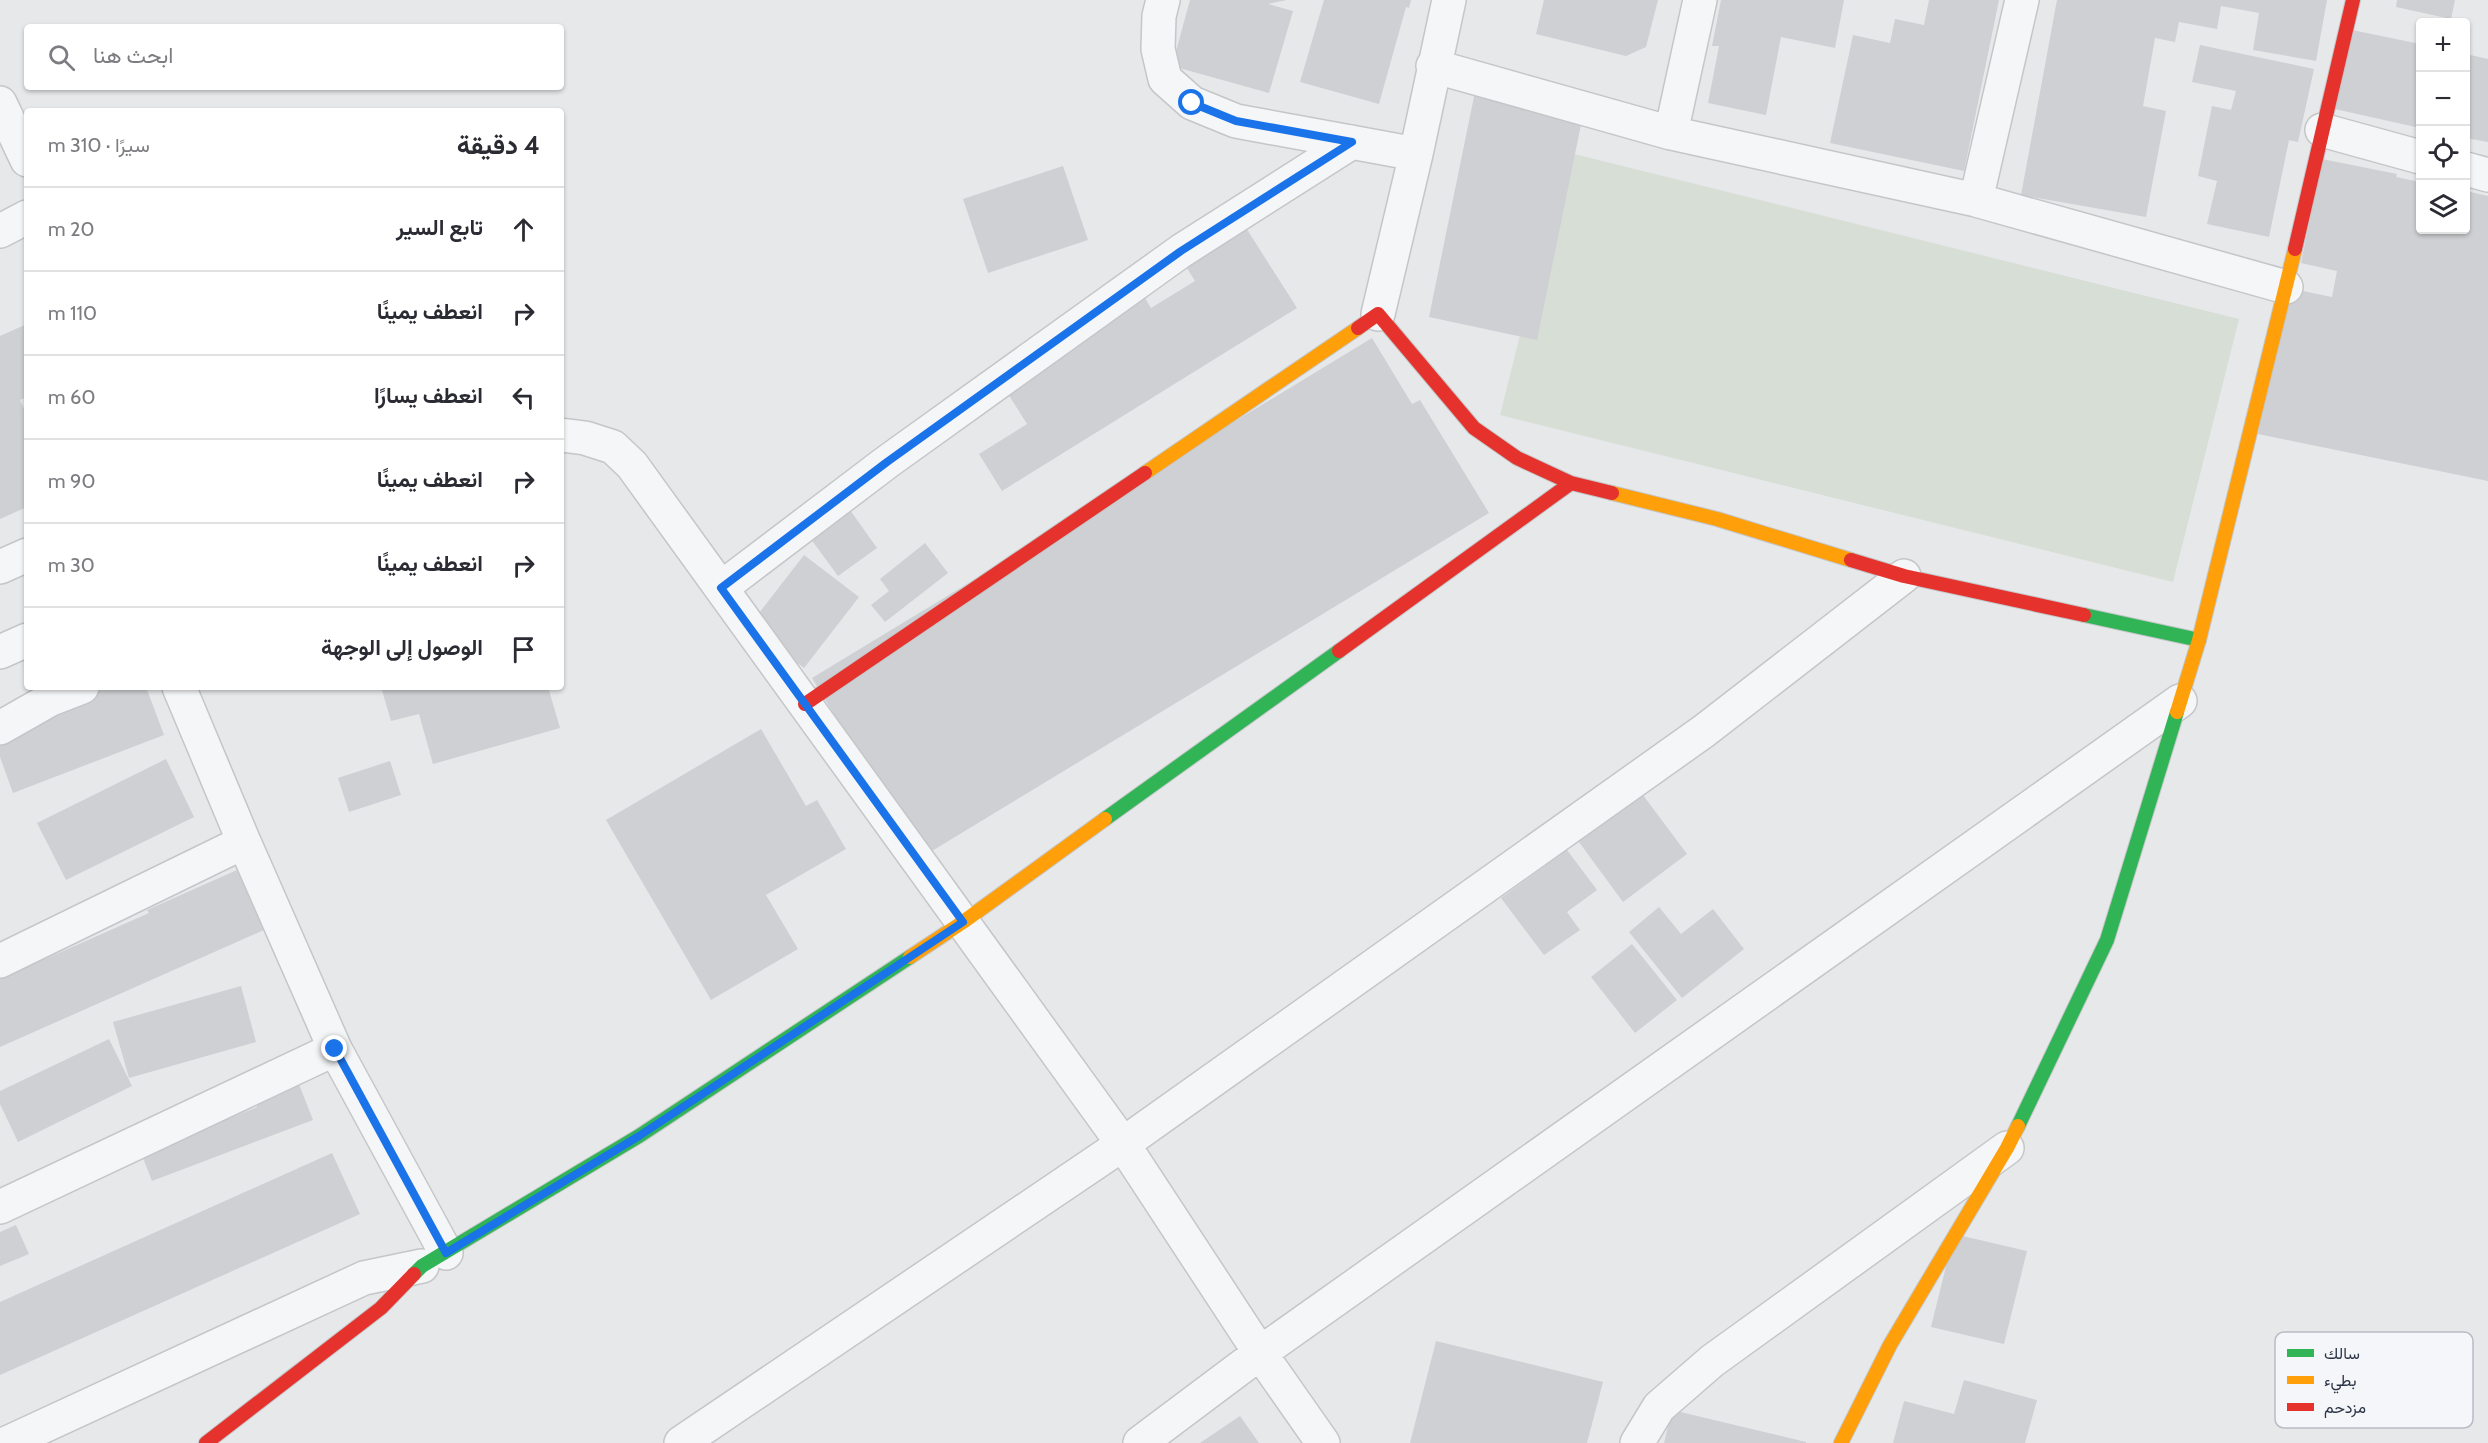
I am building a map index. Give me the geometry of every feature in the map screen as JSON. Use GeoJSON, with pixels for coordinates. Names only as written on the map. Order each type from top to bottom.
{"type":"FeatureCollection","features":[{"type":"Feature","properties":{"kind":"street"},"geometry":{"type":"LineString","coordinates":[[1163,0],[1159,16],[1158,49],[1166,79],[1192,103],[1236,121],[1416,154]]}},
{"type":"Feature","properties":{"kind":"street"},"geometry":{"type":"LineString","coordinates":[[806,704],[1378,314],[1449,0]]}},
{"type":"Feature","properties":{"kind":"street"},"geometry":{"type":"LineString","coordinates":[[1671,133],[1700,0]]}},
{"type":"Feature","properties":{"kind":"street"},"geometry":{"type":"LineString","coordinates":[[1976,200],[2022,0]]}},
{"type":"Feature","properties":{"kind":"street"},"geometry":{"type":"LineString","coordinates":[[1841,1443],[1890,1345],[2007,1148],[2107,940],[2199,640],[2286,287],[2353,0]]}},
{"type":"Feature","properties":{"kind":"street"},"geometry":{"type":"LineString","coordinates":[[1433,66],[1671,133],[1976,200],[2286,287]]}},
{"type":"Feature","properties":{"kind":"street"},"geometry":{"type":"LineString","coordinates":[[0,103],[24,154]]}},
{"type":"Feature","properties":{"kind":"street"},"geometry":{"type":"LineString","coordinates":[[2322,130],[2416,156]]}},
{"type":"Feature","properties":{"kind":"street"},"geometry":{"type":"LineString","coordinates":[[721,588],[887,462],[1181,251],[1352,142]]}},
{"type":"Feature","properties":{"kind":"street"},"geometry":{"type":"LineString","coordinates":[[2470,170],[2488,175]]}},
{"type":"Feature","properties":{"kind":"street"},"geometry":{"type":"LineString","coordinates":[[0,231],[24,219]]}},
{"type":"Feature","properties":{"kind":"street"},"geometry":{"type":"LineString","coordinates":[[1378,314],[1474,428],[1517,458],[1571,483],[1717,519],[1904,576],[2199,640]]}},
{"type":"Feature","properties":{"kind":"street"},"geometry":{"type":"LineString","coordinates":[[564,435],[585,438],[613,447],[632,465],[1123,1144],[1260,1353],[1323,1443]]}},
{"type":"Feature","properties":{"kind":"street"},"geometry":{"type":"LineString","coordinates":[[206,1443],[381,1308],[434,1260],[639,1136],[963,922],[1571,483]]}},
{"type":"Feature","properties":{"kind":"street"},"geometry":{"type":"LineString","coordinates":[[0,567],[24,556]]}},
{"type":"Feature","properties":{"kind":"street"},"geometry":{"type":"LineString","coordinates":[[681,1443],[1123,1144],[1704,731],[1904,576]]}},
{"type":"Feature","properties":{"kind":"street"},"geometry":{"type":"LineString","coordinates":[[0,652],[24,641]]}},
{"type":"Feature","properties":{"kind":"street"},"geometry":{"type":"LineString","coordinates":[[0,728],[51,699],[74,690]]}},
{"type":"Feature","properties":{"kind":"street"},"geometry":{"type":"LineString","coordinates":[[180,690],[335,1049],[434,1260]]}},
{"type":"Feature","properties":{"kind":"street"},"geometry":{"type":"LineString","coordinates":[[1140,1443],[1260,1353],[2180,701]]}},
{"type":"Feature","properties":{"kind":"street"},"geometry":{"type":"LineString","coordinates":[[0,961],[244,842]]}},
{"type":"Feature","properties":{"kind":"street"},"geometry":{"type":"LineString","coordinates":[[0,1208],[335,1049]]}},
{"type":"Feature","properties":{"kind":"street"},"geometry":{"type":"LineString","coordinates":[[1637,1443],[1659,1407],[1712,1361],[2007,1148]]}},
{"type":"Feature","properties":{"kind":"street"},"geometry":{"type":"LineString","coordinates":[[7,1443],[364,1278],[434,1260]]}},
{"type":"Feature","properties":{"kind":"shaded area"},"geometry":{"type":"Polygon","coordinates":[[[1566,152],[2239,319],[2173,582],[1500,415],[1566,152]]]}},
{"type":"Feature","properties":{"kind":"building"},"geometry":{"type":"Polygon","coordinates":[[[1190,0],[1287,0],[1268,4],[1293,11],[1269,93],[1172,66],[1190,0]]]}},
{"type":"Feature","properties":{"kind":"building"},"geometry":{"type":"Polygon","coordinates":[[[1324,0],[1411,0],[1409,8],[1406,7],[1379,104],[1300,82],[1324,0]]]}},
{"type":"Feature","properties":{"kind":"building"},"geometry":{"type":"Polygon","coordinates":[[[1544,0],[1658,0],[1646,47],[1626,56],[1536,34],[1544,0]]]}},
{"type":"Feature","properties":{"kind":"building"},"geometry":{"type":"Polygon","coordinates":[[[1721,0],[1844,0],[1835,48],[1781,37],[1766,115],[1708,103],[1719,46],[1712,46],[1721,0]]]}},
{"type":"Feature","properties":{"kind":"building"},"geometry":{"type":"Polygon","coordinates":[[[1929,0],[1999,0],[1964,171],[1830,143],[1853,35],[1890,43],[1895,19],[1924,25],[1929,0]]]}},
{"type":"Feature","properties":{"kind":"building"},"geometry":{"type":"Polygon","coordinates":[[[2057,0],[2327,0],[2316,61],[2253,50],[2259,13],[2221,6],[2217,29],[2179,22],[2175,42],[2155,38],[2143,106],[2166,111],[2146,217],[2021,195],[2057,0]]]}},
{"type":"Feature","properties":{"kind":"building"},"geometry":{"type":"Polygon","coordinates":[[[2397,0],[2455,0],[2451,18],[2396,7],[2397,0]]]}},
{"type":"Feature","properties":{"kind":"building"},"geometry":{"type":"Polygon","coordinates":[[[2352,30],[2416,43],[2416,127],[2335,109],[2352,30]]]}},
{"type":"Feature","properties":{"kind":"building"},"geometry":{"type":"Polygon","coordinates":[[[2200,45],[2314,69],[2298,142],[2289,140],[2269,237],[2207,224],[2217,181],[2198,176],[2212,106],[2231,110],[2236,91],[2192,82],[2200,45]]]}},
{"type":"Feature","properties":{"kind":"building"},"geometry":{"type":"Polygon","coordinates":[[[2470,55],[2488,59],[2488,142],[2470,139],[2470,55]]]}},
{"type":"Feature","properties":{"kind":"building"},"geometry":{"type":"Polygon","coordinates":[[[1477,82],[1585,105],[1537,340],[1429,317],[1477,82]]]}},
{"type":"Feature","properties":{"kind":"building"},"geometry":{"type":"Polygon","coordinates":[[[2322,159],[2397,174],[2396,177],[2416,181],[2416,234],[2470,234],[2470,192],[2488,196],[2488,481],[2258,434],[2288,288],[2332,297],[2337,271],[2301,263],[2322,159]]]}},
{"type":"Feature","properties":{"kind":"building"},"geometry":{"type":"Polygon","coordinates":[[[1063,166],[1088,240],[988,273],[963,199],[1063,166]]]}},
{"type":"Feature","properties":{"kind":"building"},"geometry":{"type":"Polygon","coordinates":[[[1241,220],[1297,308],[1002,491],[979,454],[1027,424],[1000,381],[1142,293],[1151,308],[1195,281],[1180,257],[1241,220]]]}},
{"type":"Feature","properties":{"kind":"building"},"geometry":{"type":"Polygon","coordinates":[[[24,325],[24,398],[20,400],[24,409],[24,508],[0,519],[0,336],[24,325]]]}},
{"type":"Feature","properties":{"kind":"building"},"geometry":{"type":"Polygon","coordinates":[[[1372,338],[1412,404],[1420,400],[1489,513],[927,854],[887,802],[812,678],[1372,338]]]}},
{"type":"Feature","properties":{"kind":"building"},"geometry":{"type":"Polygon","coordinates":[[[845,503],[877,548],[838,576],[805,531],[845,503]]]}},
{"type":"Feature","properties":{"kind":"building"},"geometry":{"type":"Polygon","coordinates":[[[925,543],[948,573],[885,622],[871,605],[889,591],[880,579],[925,543]]]}},
{"type":"Feature","properties":{"kind":"building"},"geometry":{"type":"Polygon","coordinates":[[[804,555],[859,597],[804,668],[749,626],[804,555]]]}},
{"type":"Feature","properties":{"kind":"building"},"geometry":{"type":"Polygon","coordinates":[[[90,690],[147,690],[164,735],[13,793],[0,757],[0,724],[90,690]]]}},
{"type":"Feature","properties":{"kind":"building"},"geometry":{"type":"Polygon","coordinates":[[[382,690],[549,690],[560,728],[433,764],[419,714],[391,721],[382,690]]]}},
{"type":"Feature","properties":{"kind":"building"},"geometry":{"type":"Polygon","coordinates":[[[761,729],[806,806],[817,800],[846,849],[766,895],[798,949],[711,1000],[606,820],[761,729]]]}},
{"type":"Feature","properties":{"kind":"building"},"geometry":{"type":"Polygon","coordinates":[[[166,759],[194,817],[66,880],[37,823],[166,759]]]}},
{"type":"Feature","properties":{"kind":"building"},"geometry":{"type":"Polygon","coordinates":[[[390,761],[401,795],[349,812],[338,778],[390,761]]]}},
{"type":"Feature","properties":{"kind":"building"},"geometry":{"type":"Polygon","coordinates":[[[1640,791],[1687,854],[1623,902],[1576,838],[1640,791]]]}},
{"type":"Feature","properties":{"kind":"building"},"geometry":{"type":"Polygon","coordinates":[[[1567,850],[1597,890],[1567,912],[1580,930],[1544,955],[1501,898],[1567,850]]]}},
{"type":"Feature","properties":{"kind":"building"},"geometry":{"type":"Polygon","coordinates":[[[237,870],[264,930],[0,1047],[0,979],[149,913],[147,910],[237,870]]]}},
{"type":"Feature","properties":{"kind":"building"},"geometry":{"type":"Polygon","coordinates":[[[1659,907],[1681,934],[1713,909],[1744,949],[1682,998],[1629,932],[1659,907]]]}},
{"type":"Feature","properties":{"kind":"building"},"geometry":{"type":"Polygon","coordinates":[[[1632,944],[1677,1000],[1635,1033],[1591,977],[1632,944]]]}},
{"type":"Feature","properties":{"kind":"building"},"geometry":{"type":"Polygon","coordinates":[[[241,986],[256,1042],[129,1078],[113,1022],[241,986]]]}},
{"type":"Feature","properties":{"kind":"building"},"geometry":{"type":"Polygon","coordinates":[[[109,1039],[132,1086],[18,1142],[0,1104],[0,1091],[109,1039]]]}},
{"type":"Feature","properties":{"kind":"building"},"geometry":{"type":"Polygon","coordinates":[[[288,1056],[313,1120],[152,1181],[131,1127],[215,1124],[257,1107],[244,1073],[288,1056]]]}},
{"type":"Feature","properties":{"kind":"building"},"geometry":{"type":"Polygon","coordinates":[[[332,1153],[360,1214],[0,1375],[0,1302],[332,1153]]]}},
{"type":"Feature","properties":{"kind":"building"},"geometry":{"type":"Polygon","coordinates":[[[16,1225],[29,1254],[0,1266],[0,1232],[16,1225]]]}},
{"type":"Feature","properties":{"kind":"building"},"geometry":{"type":"Polygon","coordinates":[[[1954,1234],[2027,1251],[2004,1344],[1931,1327],[1954,1234]]]}},
{"type":"Feature","properties":{"kind":"building"},"geometry":{"type":"Polygon","coordinates":[[[1436,1341],[1603,1382],[1587,1443],[1410,1443],[1436,1341]]]}},
{"type":"Feature","properties":{"kind":"building"},"geometry":{"type":"Polygon","coordinates":[[[1964,1380],[2037,1400],[2025,1443],[1893,1443],[1904,1401],[1954,1414],[1964,1380]]]}},
{"type":"Feature","properties":{"kind":"building"},"geometry":{"type":"Polygon","coordinates":[[[1672,1410],[1806,1442],[1806,1443],[1664,1443],[1672,1410]]]}},
{"type":"Feature","properties":{"kind":"building"},"geometry":{"type":"Polygon","coordinates":[[[1240,1416],[1259,1443],[1200,1443],[1240,1416]]]}},
{"type":"Feature","properties":{"kind":"traffic: fast"},"geometry":{"type":"LineString","coordinates":[[2084,615],[2199,640]]}},
{"type":"Feature","properties":{"kind":"traffic: fast"},"geometry":{"type":"LineString","coordinates":[[1105,819],[1339,651]]}},
{"type":"Feature","properties":{"kind":"traffic: fast"},"geometry":{"type":"LineString","coordinates":[[2018,1126],[2107,940],[2177,712]]}},
{"type":"Feature","properties":{"kind":"traffic: fast"},"geometry":{"type":"LineString","coordinates":[[414,1274],[422,1266],[639,1136],[910,957]]}},
{"type":"Feature","properties":{"kind":"traffic: slow"},"geometry":{"type":"LineString","coordinates":[[2177,712],[2199,640],[2295,249]]}},
{"type":"Feature","properties":{"kind":"traffic: slow"},"geometry":{"type":"LineString","coordinates":[[1145,473],[1358,328]]}},
{"type":"Feature","properties":{"kind":"traffic: slow"},"geometry":{"type":"LineString","coordinates":[[1612,493],[1717,519],[1851,560]]}},
{"type":"Feature","properties":{"kind":"traffic: slow"},"geometry":{"type":"LineString","coordinates":[[910,957],[963,922],[1105,819]]}},
{"type":"Feature","properties":{"kind":"traffic: slow"},"geometry":{"type":"LineString","coordinates":[[1841,1443],[1890,1345],[2018,1126]]}},
{"type":"Feature","properties":{"kind":"traffic: jam"},"geometry":{"type":"LineString","coordinates":[[2295,249],[2353,0]]}},
{"type":"Feature","properties":{"kind":"traffic: jam"},"geometry":{"type":"LineString","coordinates":[[1358,328],[1378,314],[1474,428],[1517,458],[1571,483],[1612,493]]}},
{"type":"Feature","properties":{"kind":"traffic: jam"},"geometry":{"type":"LineString","coordinates":[[805,704],[1145,473]]}},
{"type":"Feature","properties":{"kind":"traffic: jam"},"geometry":{"type":"LineString","coordinates":[[1339,651],[1571,483]]}},
{"type":"Feature","properties":{"kind":"traffic: jam"},"geometry":{"type":"LineString","coordinates":[[1851,560],[1904,576],[2084,615]]}},
{"type":"Feature","properties":{"kind":"traffic: jam"},"geometry":{"type":"LineString","coordinates":[[206,1443],[381,1308],[414,1274]]}},
{"type":"Feature","properties":{"kind":"route"},"geometry":{"type":"LineString","coordinates":[[335,1049],[446,1253],[639,1136],[963,922],[721,588],[887,462],[1181,251],[1352,142],[1236,121],[1192,103]]}}]}
